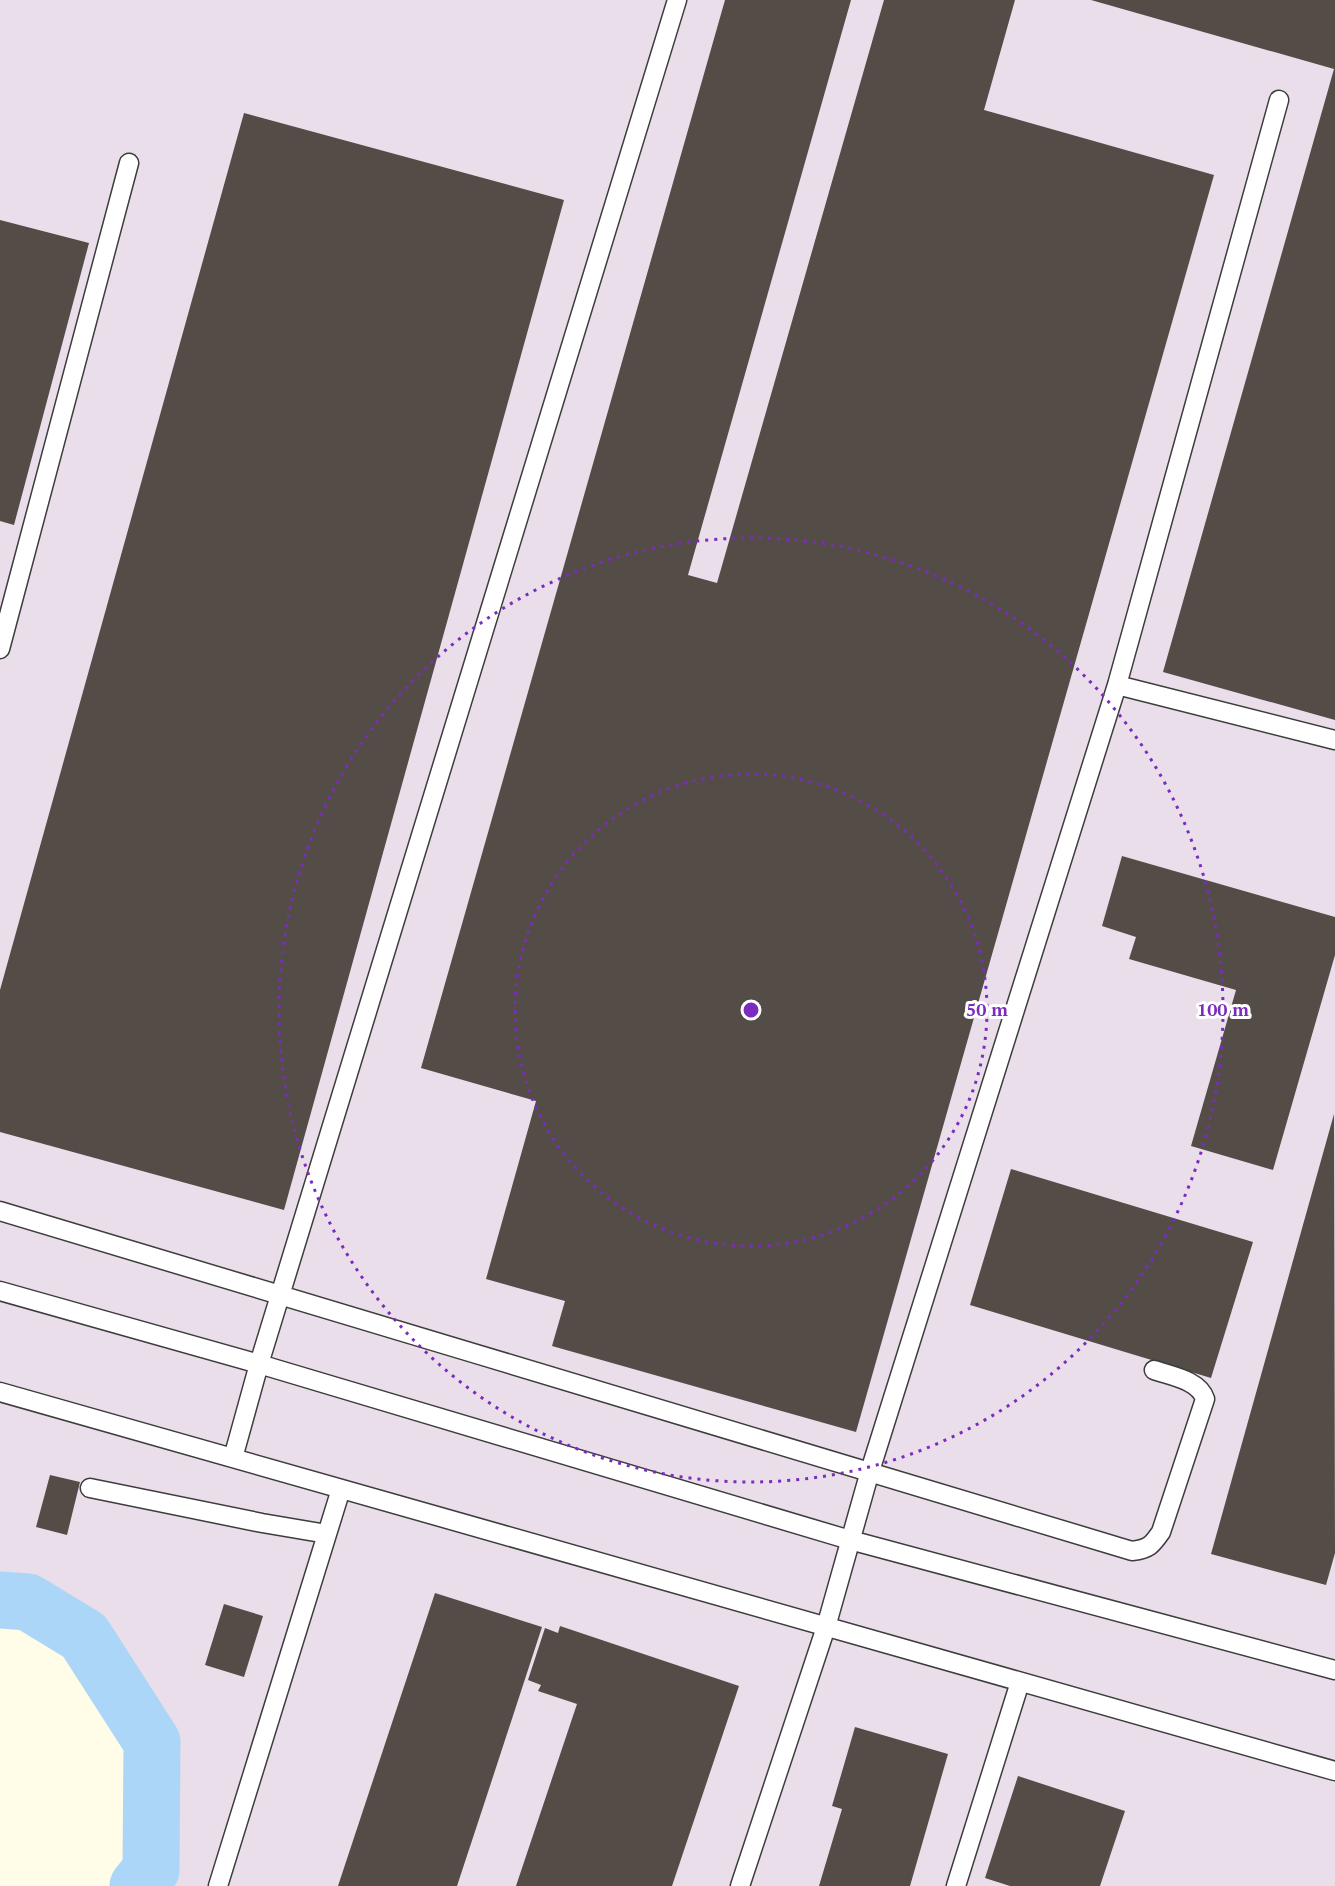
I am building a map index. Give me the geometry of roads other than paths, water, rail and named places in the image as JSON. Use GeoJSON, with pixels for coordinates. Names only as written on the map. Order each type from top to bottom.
{"type":"FeatureCollection","features":[{"type":"Feature","properties":{"kind":"lane"},"geometry":{"type":"LineString","coordinates":[[233,1458],[259,1364],[677,0]]}},
{"type":"Feature","properties":{"kind":"lane"},"geometry":{"type":"LineString","coordinates":[[740,1886],[826,1627],[870,1470],[1117,685],[1279,99]]}},
{"type":"Feature","properties":{"kind":"lane"},"geometry":{"type":"LineString","coordinates":[[0,649],[129,163]]}},
{"type":"Feature","properties":{"kind":"lane"},"geometry":{"type":"LineString","coordinates":[[1117,685],[1335,740]]}},
{"type":"Feature","properties":{"kind":"lane"},"geometry":{"type":"LineString","coordinates":[[0,1211],[870,1470],[1132,1551],[1153,1545],[1161,1532],[1205,1399],[1203,1392],[1194,1384],[1154,1370]]}},
{"type":"Feature","properties":{"kind":"lane"},"geometry":{"type":"LineString","coordinates":[[0,1291],[259,1364],[850,1540],[1335,1670]]}},
{"type":"Feature","properties":{"kind":"lane"},"geometry":{"type":"LineString","coordinates":[[0,1392],[1335,1771]]}},
{"type":"Feature","properties":{"kind":"lane"},"geometry":{"type":"LineString","coordinates":[[90,1488],[327,1534]]}},
{"type":"Feature","properties":{"kind":"lane"},"geometry":{"type":"LineString","coordinates":[[218,1886],[341,1489]]}},
{"type":"Feature","properties":{"kind":"lane"},"geometry":{"type":"LineString","coordinates":[[956,1886],[1020,1682]]}},
{"type":"Feature","properties":{"kind":"waterway"},"geometry":{"type":"LineString","coordinates":[[0,1600],[28,1602],[84,1636],[152,1742],[151,1870],[138,1886]]}}]}
